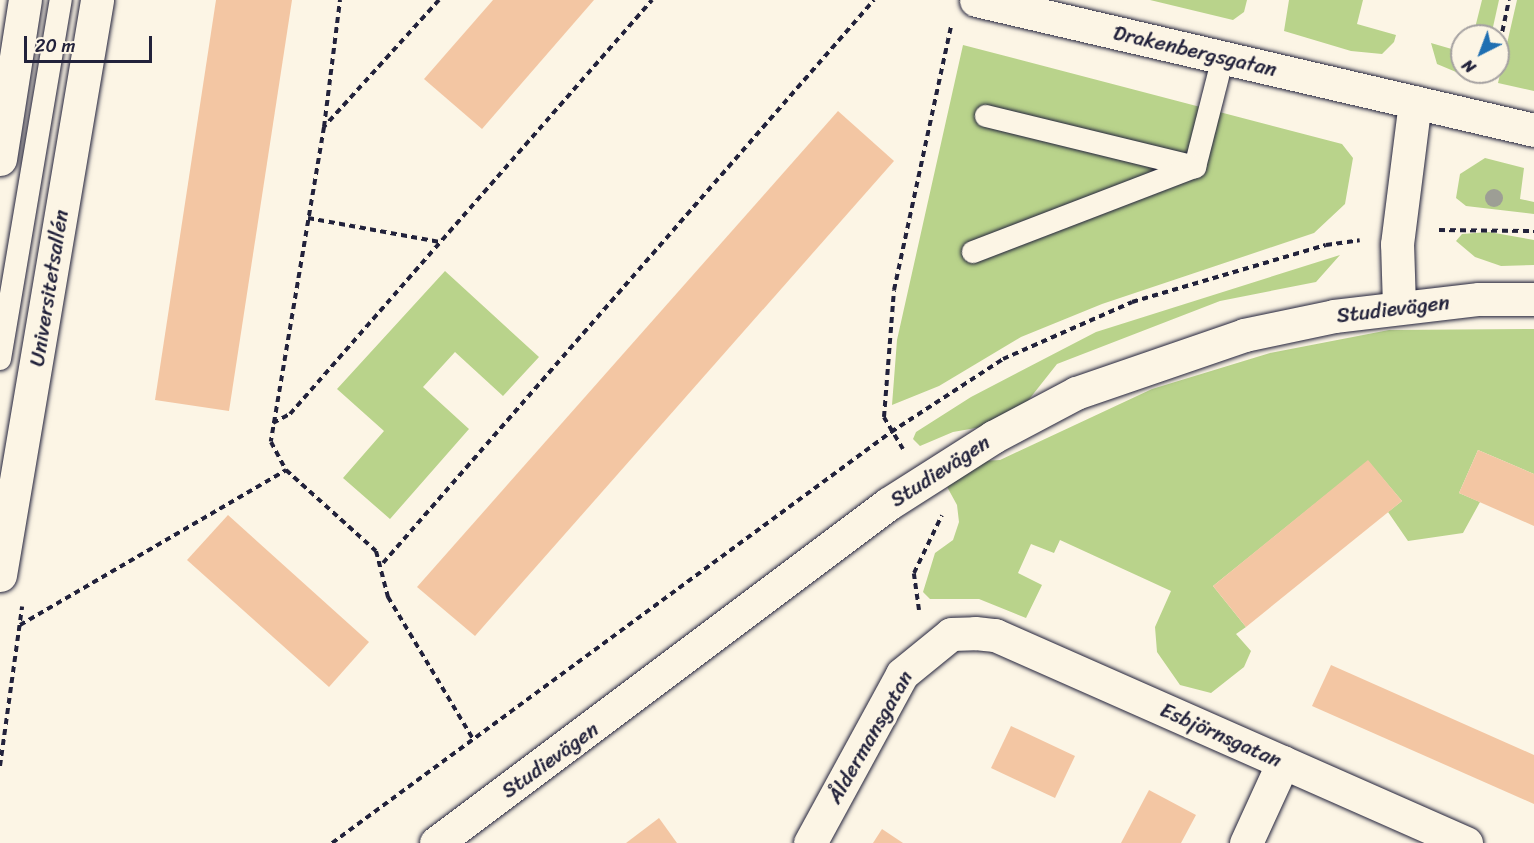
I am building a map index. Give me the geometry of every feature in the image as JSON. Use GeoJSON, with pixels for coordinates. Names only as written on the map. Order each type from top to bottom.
{"type":"FeatureCollection","features":[{"type":"Feature","properties":{"kind":"street"},"geometry":{"type":"LineString","coordinates":[[0,159],[25,0]]}},
{"type":"Feature","properties":{"kind":"street","name":"Universitetsallén"},"geometry":{"type":"LineString","coordinates":[[0,575],[97,0]]}},
{"type":"Feature","properties":{"kind":"street","name":"Drakenbergsgatan"},"geometry":{"type":"LineString","coordinates":[[964,11],[1223,57],[1534,130]]}},
{"type":"Feature","properties":{"kind":"street"},"geometry":{"type":"LineString","coordinates":[[1399,306],[1397,244],[1415,102]]}},
{"type":"Feature","properties":{"kind":"street","name":"Studievägen"},"geometry":{"type":"LineString","coordinates":[[436,843],[925,480],[1076,393],[1164,360],[1244,335],[1399,306],[1534,299]]}},
{"type":"Feature","properties":{"kind":"street","name":"Åldermansgatan"},"geometry":{"type":"LineString","coordinates":[[810,843],[902,674],[939,641],[975,633]]}},
{"type":"Feature","properties":{"kind":"street","name":"Esbjörnsgatan"},"geometry":{"type":"LineString","coordinates":[[975,633],[995,635],[1466,843]]}},
{"type":"Feature","properties":{"kind":"street"},"geometry":{"type":"LineString","coordinates":[[1246,843],[1282,762]]}},
{"type":"Feature","properties":{"kind":"lane"},"geometry":{"type":"LineString","coordinates":[[0,359],[61,0]]}},
{"type":"Feature","properties":{"kind":"lane"},"geometry":{"type":"LineString","coordinates":[[1195,167],[1223,57]]}},
{"type":"Feature","properties":{"kind":"lane"},"geometry":{"type":"LineString","coordinates":[[986,116],[1195,167]]}},
{"type":"Feature","properties":{"kind":"lane"},"geometry":{"type":"LineString","coordinates":[[973,252],[1195,167]]}},
{"type":"Feature","properties":{"kind":"path"},"geometry":{"type":"LineString","coordinates":[[340,0],[324,127],[271,442],[286,470],[383,563],[388,597],[473,739]]}},
{"type":"Feature","properties":{"kind":"path"},"geometry":{"type":"LineString","coordinates":[[324,127],[439,0]]}},
{"type":"Feature","properties":{"kind":"path"},"geometry":{"type":"LineString","coordinates":[[273,423],[290,414],[652,0]]}},
{"type":"Feature","properties":{"kind":"path"},"geometry":{"type":"LineString","coordinates":[[383,563],[874,0]]}},
{"type":"Feature","properties":{"kind":"path"},"geometry":{"type":"LineString","coordinates":[[1504,24],[1509,0]]}},
{"type":"Feature","properties":{"kind":"path"},"geometry":{"type":"LineString","coordinates":[[939,641],[913,589],[918,558],[933,540],[944,506],[884,417],[886,366],[894,290],[964,11]]}},
{"type":"Feature","properties":{"kind":"path"},"geometry":{"type":"LineString","coordinates":[[308,218],[440,242]]}},
{"type":"Feature","properties":{"kind":"path"},"geometry":{"type":"LineString","coordinates":[[20,626],[286,470]]}},
{"type":"Feature","properties":{"kind":"green space"},"geometry":{"type":"Polygon","coordinates":[[[1150,0],[1247,0],[1244,12],[1233,20],[1150,0]]]}},
{"type":"Feature","properties":{"kind":"green space"},"geometry":{"type":"Polygon","coordinates":[[[1289,0],[1363,0],[1357,24],[1396,35],[1394,42],[1382,54],[1351,51],[1284,31],[1289,0]]]}},
{"type":"Feature","properties":{"kind":"green space"},"geometry":{"type":"Polygon","coordinates":[[[1482,0],[1499,0],[1494,24],[1476,24],[1482,0]]]}},
{"type":"Feature","properties":{"kind":"green space"},"geometry":{"type":"Polygon","coordinates":[[[1517,0],[1534,0],[1534,91],[1502,84],[1510,84],[1510,31],[1517,0]]]}},
{"type":"Feature","properties":{"kind":"green space"},"geometry":{"type":"Polygon","coordinates":[[[1431,43],[1450,49],[1450,69],[1437,64],[1431,43]]]}},
{"type":"Feature","properties":{"kind":"green space"},"geometry":{"type":"Polygon","coordinates":[[[963,45],[1342,144],[1353,158],[1345,204],[1314,233],[1102,304],[1021,337],[939,386],[892,405],[897,340],[963,45]]]}},
{"type":"Feature","properties":{"kind":"green space"},"geometry":{"type":"Polygon","coordinates":[[[1485,158],[1524,168],[1520,199],[1534,202],[1534,214],[1466,206],[1456,198],[1460,174],[1485,158]]]}},
{"type":"Feature","properties":{"kind":"green space"},"geometry":{"type":"Polygon","coordinates":[[[1489,232],[1534,240],[1534,265],[1501,266],[1475,257],[1456,241],[1462,234],[1489,232]]]}},
{"type":"Feature","properties":{"kind":"green space"},"geometry":{"type":"Polygon","coordinates":[[[1340,255],[1316,282],[1220,301],[1057,364],[1023,407],[987,426],[953,432],[920,446],[913,439],[916,432],[971,397],[1096,332],[1340,255]]]}},
{"type":"Feature","properties":{"kind":"green space"},"geometry":{"type":"Polygon","coordinates":[[[445,271],[539,357],[503,396],[455,352],[423,387],[469,429],[390,519],[343,478],[384,431],[337,389],[445,271]]]}},
{"type":"Feature","properties":{"kind":"green space"},"geometry":{"type":"Polygon","coordinates":[[[1534,329],[1534,474],[1478,450],[1459,493],[1480,502],[1463,533],[1408,541],[1388,512],[1402,501],[1368,461],[1213,586],[1246,627],[1236,634],[1251,651],[1244,667],[1211,693],[1180,685],[1157,652],[1155,627],[1171,591],[1060,540],[1054,553],[1031,544],[1018,573],[1042,585],[1026,618],[979,599],[930,599],[923,592],[935,553],[953,540],[959,522],[957,505],[940,474],[965,462],[1000,460],[1152,389],[1270,353],[1389,330],[1534,329]]]}},
{"type":"Feature","properties":{"kind":"building"},"geometry":{"type":"Polygon","coordinates":[[[216,0],[292,0],[229,411],[155,400],[216,0]]]}},
{"type":"Feature","properties":{"kind":"building"},"geometry":{"type":"Polygon","coordinates":[[[493,0],[594,0],[482,129],[424,79],[493,0]]]}},
{"type":"Feature","properties":{"kind":"building"},"geometry":{"type":"Polygon","coordinates":[[[838,111],[894,161],[475,636],[417,587],[838,111]]]}},
{"type":"Feature","properties":{"kind":"building"},"geometry":{"type":"Polygon","coordinates":[[[1478,450],[1534,474],[1534,526],[1459,493],[1478,450]]]}},
{"type":"Feature","properties":{"kind":"building"},"geometry":{"type":"Polygon","coordinates":[[[1368,460],[1402,501],[1246,627],[1213,586],[1368,460]]]}},
{"type":"Feature","properties":{"kind":"building"},"geometry":{"type":"Polygon","coordinates":[[[228,515],[369,642],[329,687],[187,560],[228,515]]]}},
{"type":"Feature","properties":{"kind":"building"},"geometry":{"type":"Polygon","coordinates":[[[1331,665],[1534,755],[1534,804],[1312,706],[1331,665]]]}},
{"type":"Feature","properties":{"kind":"building"},"geometry":{"type":"Polygon","coordinates":[[[1011,726],[1075,756],[1055,798],[991,768],[1011,726]]]}},
{"type":"Feature","properties":{"kind":"building"},"geometry":{"type":"Polygon","coordinates":[[[1149,790],[1196,815],[1181,843],[1121,843],[1149,790]]]}},
{"type":"Feature","properties":{"kind":"building"},"geometry":{"type":"Polygon","coordinates":[[[659,818],[677,843],[626,843],[659,818]]]}},
{"type":"Feature","properties":{"kind":"building"},"geometry":{"type":"Polygon","coordinates":[[[882,829],[903,843],[873,843],[882,829]]]}}]}
